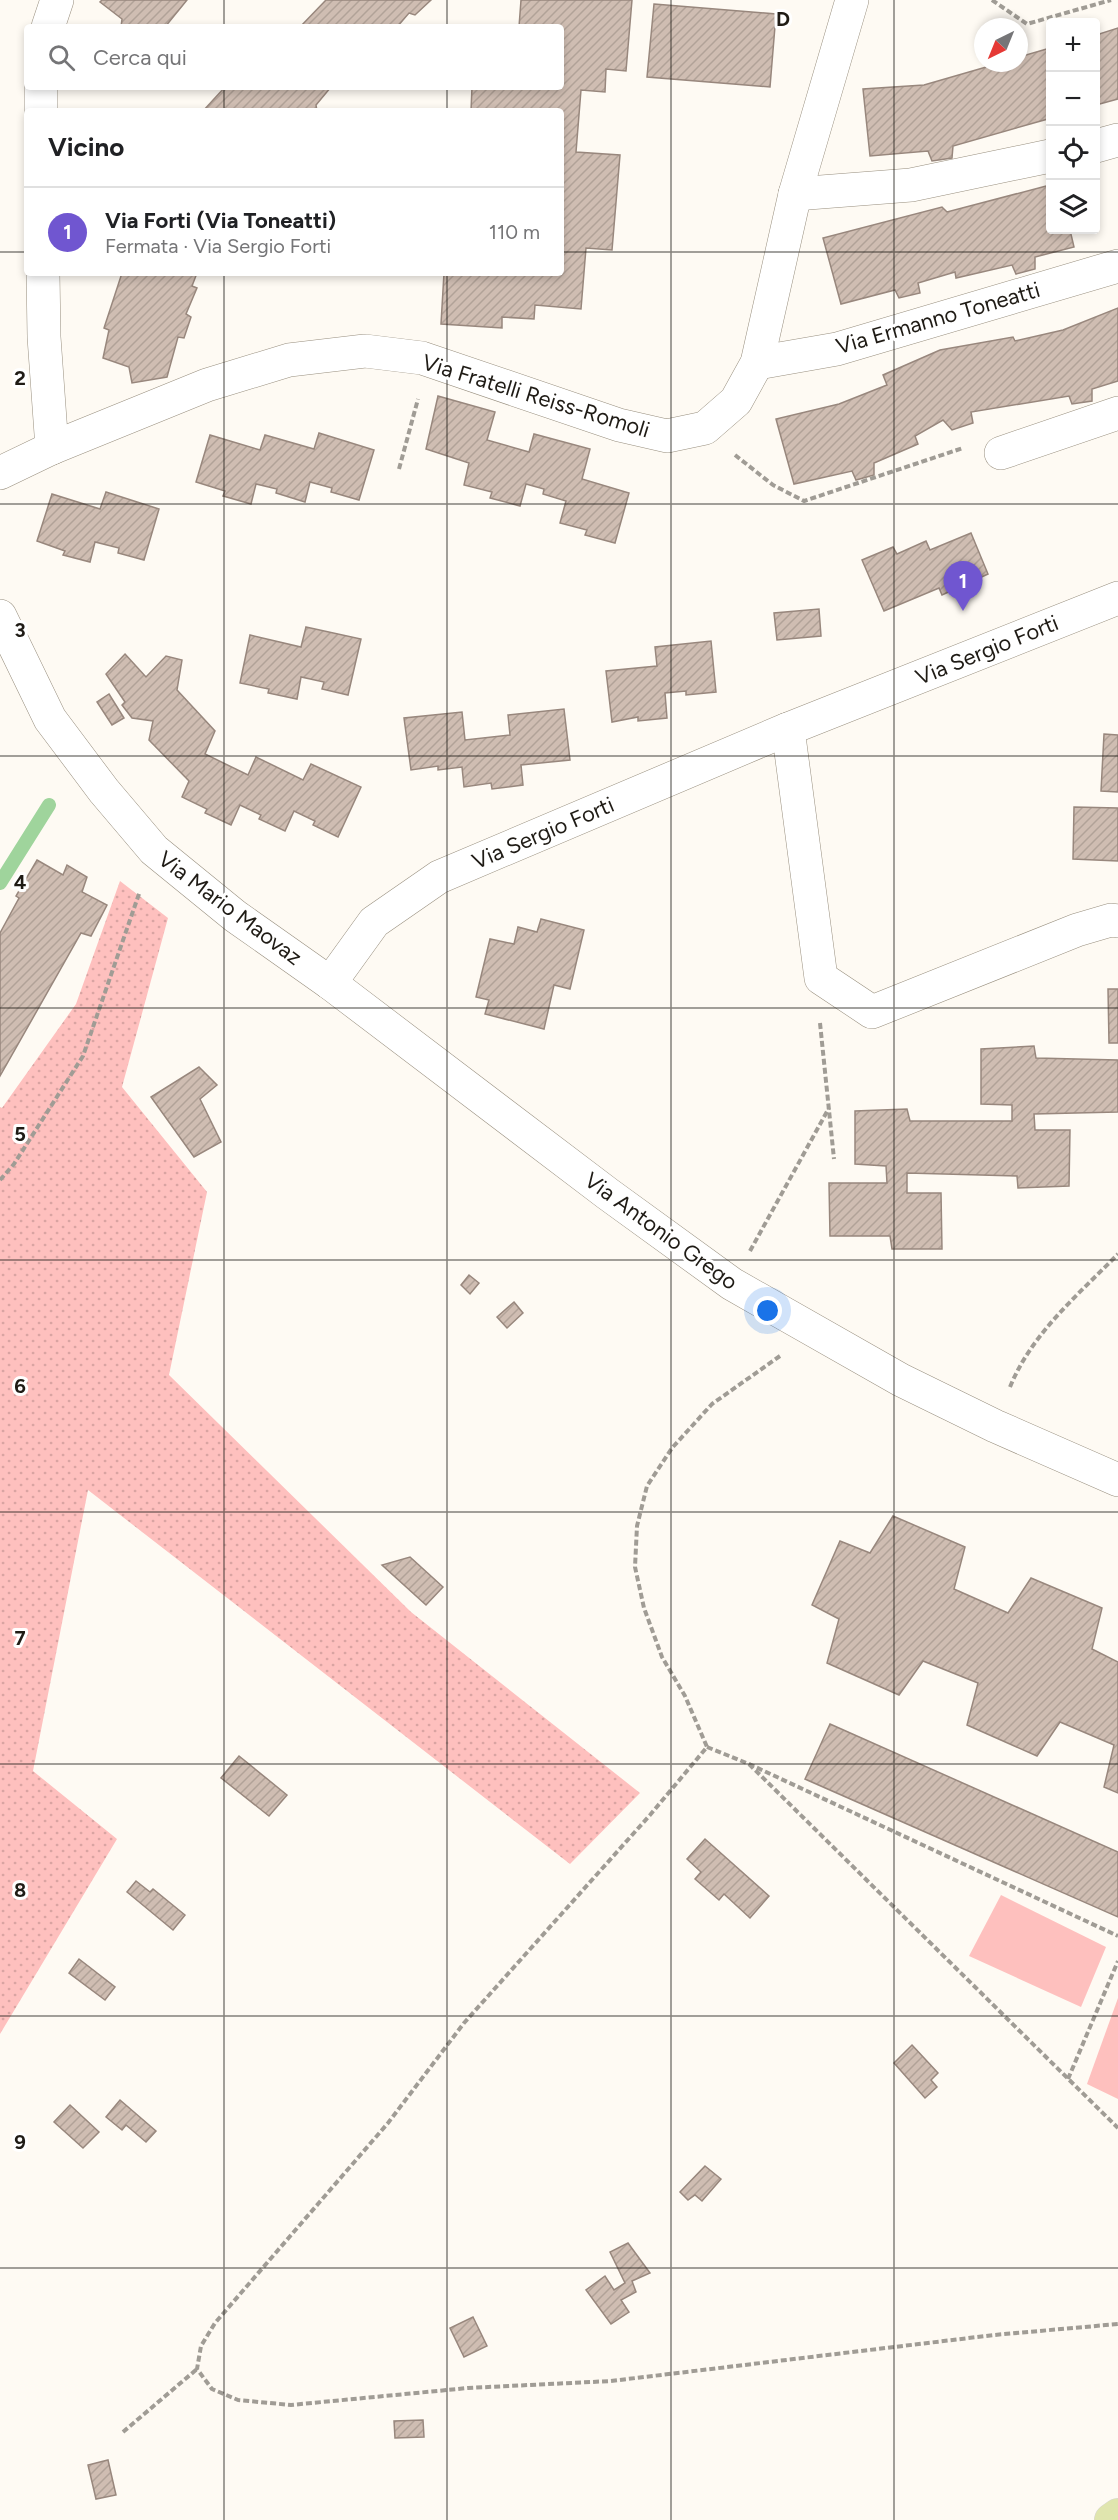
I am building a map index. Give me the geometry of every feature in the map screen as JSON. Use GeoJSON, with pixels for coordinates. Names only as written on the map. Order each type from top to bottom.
{"type":"FeatureCollection","features":[{"type":"Feature","properties":{"kind":"main road"},"geometry":{"type":"LineString","coordinates":[[1111,2520],[1118,2515]]}},
{"type":"Feature","properties":{"kind":"street"},"geometry":{"type":"LineString","coordinates":[[49,24],[57,0]]}},
{"type":"Feature","properties":{"kind":"street","name":"Via Fratelli Reiss-Romoli"},"geometry":{"type":"LineString","coordinates":[[0,473],[52,448],[207,385],[289,360],[365,351],[422,358],[619,425],[667,436],[705,428],[736,401],[757,363],[795,194],[852,0]]}},
{"type":"Feature","properties":{"kind":"street"},"geometry":{"type":"LineString","coordinates":[[41,90],[41,108]]}},
{"type":"Feature","properties":{"kind":"street"},"geometry":{"type":"LineString","coordinates":[[795,194],[911,185],[1046,157]]}},
{"type":"Feature","properties":{"kind":"street","name":"Via Ermanno Toneatti"},"geometry":{"type":"LineString","coordinates":[[757,363],[837,349],[1118,266]]}},
{"type":"Feature","properties":{"kind":"street"},"geometry":{"type":"LineString","coordinates":[[43,276],[44,337],[52,448]]}},
{"type":"Feature","properties":{"kind":"street"},"geometry":{"type":"LineString","coordinates":[[1001,453],[1118,413]]}},
{"type":"Feature","properties":{"kind":"street","name":"Via Sergio Forti"},"geometry":{"type":"LineString","coordinates":[[330,983],[374,922],[439,877],[788,729],[1118,598]]}},
{"type":"Feature","properties":{"kind":"street","name":"Via Mario Maovaz"},"geometry":{"type":"LineString","coordinates":[[3,628],[50,719],[104,791],[154,850],[235,916],[330,983]]}},
{"type":"Feature","properties":{"kind":"street"},"geometry":{"type":"LineString","coordinates":[[788,729],[821,978],[872,1011],[1077,930],[1112,920],[1118,921]]}},
{"type":"Feature","properties":{"kind":"street","name":"Via Antonio Grego"},"geometry":{"type":"LineString","coordinates":[[330,983],[608,1194],[732,1284],[901,1380],[995,1426],[1118,1480]]}},
{"type":"Feature","properties":{"kind":"path"},"geometry":{"type":"LineString","coordinates":[[992,0],[1027,24],[1111,0]]}},
{"type":"Feature","properties":{"kind":"path"},"geometry":{"type":"LineString","coordinates":[[399,469],[420,389]]}},
{"type":"Feature","properties":{"kind":"path"},"geometry":{"type":"LineString","coordinates":[[705,428],[773,485],[804,501],[984,441],[1001,453]]}},
{"type":"Feature","properties":{"kind":"path"},"geometry":{"type":"LineString","coordinates":[[0,1180],[14,1164],[83,1056],[142,884]]}},
{"type":"Feature","properties":{"kind":"path"},"geometry":{"type":"LineString","coordinates":[[821,978],[820,1028],[834,1159]]}},
{"type":"Feature","properties":{"kind":"path"},"geometry":{"type":"LineString","coordinates":[[750,1251],[829,1108]]}},
{"type":"Feature","properties":{"kind":"path"},"geometry":{"type":"LineString","coordinates":[[1010,1387],[1018,1368],[1044,1330],[1118,1254]]}},
{"type":"Feature","properties":{"kind":"path"},"geometry":{"type":"LineString","coordinates":[[814,1332],[712,1404],[672,1448],[647,1486],[637,1526],[635,1567],[644,1608],[662,1657],[685,1696],[707,1747],[749,1764],[1118,1936]]}},
{"type":"Feature","properties":{"kind":"path"},"geometry":{"type":"LineString","coordinates":[[123,2432],[197,2369],[201,2346],[215,2323],[388,2123],[464,2023],[643,1824],[707,1747]]}},
{"type":"Feature","properties":{"kind":"path"},"geometry":{"type":"LineString","coordinates":[[749,1764],[1118,2128]]}},
{"type":"Feature","properties":{"kind":"path"},"geometry":{"type":"LineString","coordinates":[[1068,2079],[1118,1961]]}},
{"type":"Feature","properties":{"kind":"path"},"geometry":{"type":"LineString","coordinates":[[197,2369],[212,2389],[238,2400],[291,2405],[468,2388],[611,2381],[994,2335],[1118,2324]]}},
{"type":"Feature","properties":{"kind":"shaded area"},"geometry":{"type":"Polygon","coordinates":[[[120,881],[168,918],[122,1087],[207,1192],[169,1375],[411,1612],[640,1793],[570,1864],[88,1490],[33,1771],[117,1839],[0,2034],[0,1107],[2,1108],[76,1004],[120,881]]]}},
{"type":"Feature","properties":{"kind":"shaded area"},"geometry":{"type":"Polygon","coordinates":[[[1001,1895],[1106,1947],[1081,2007],[969,1956],[1001,1895]]]}},
{"type":"Feature","properties":{"kind":"shaded area"},"geometry":{"type":"Polygon","coordinates":[[[1118,1998],[1118,2099],[1087,2084],[1118,1998]]]}},
{"type":"Feature","properties":{"kind":"building"},"geometry":{"type":"Polygon","coordinates":[[[102,0],[187,0],[167,24],[121,24],[122,19],[100,2],[102,0]]]}},
{"type":"Feature","properties":{"kind":"building"},"geometry":{"type":"Polygon","coordinates":[[[326,0],[431,0],[415,15],[409,13],[400,24],[303,24],[326,0]]]}},
{"type":"Feature","properties":{"kind":"building"},"geometry":{"type":"Polygon","coordinates":[[[521,0],[632,0],[626,71],[606,69],[605,92],[581,90],[576,152],[620,155],[612,250],[586,248],[581,309],[535,305],[534,319],[502,317],[502,328],[441,324],[444,276],[564,276],[564,108],[471,108],[472,90],[564,90],[564,24],[519,24],[521,0]]]}},
{"type":"Feature","properties":{"kind":"building"},"geometry":{"type":"Polygon","coordinates":[[[654,4],[776,14],[770,87],[647,77],[654,4]]]}},
{"type":"Feature","properties":{"kind":"building"},"geometry":{"type":"Polygon","coordinates":[[[1118,28],[1118,99],[1100,104],[1100,72],[1100,34],[1118,28]]]}},
{"type":"Feature","properties":{"kind":"building"},"geometry":{"type":"Polygon","coordinates":[[[1046,49],[1046,120],[953,146],[952,158],[932,161],[928,151],[870,156],[863,89],[924,85],[974,71],[1028,72],[1028,54],[1046,49]]]}},
{"type":"Feature","properties":{"kind":"building"},"geometry":{"type":"Polygon","coordinates":[[[222,90],[328,90],[316,105],[316,108],[206,108],[222,90]]]}},
{"type":"Feature","properties":{"kind":"building"},"geometry":{"type":"Polygon","coordinates":[[[1046,186],[1046,234],[1071,234],[1074,247],[1035,257],[1035,269],[1016,274],[1012,265],[956,278],[955,272],[918,283],[920,293],[899,298],[895,290],[841,304],[823,238],[942,207],[947,212],[1046,186]]]}},
{"type":"Feature","properties":{"kind":"building"},"geometry":{"type":"Polygon","coordinates":[[[121,276],[196,276],[192,286],[197,288],[186,314],[191,317],[184,338],[178,337],[167,377],[132,383],[129,367],[103,358],[109,330],[104,328],[121,276]]]}},
{"type":"Feature","properties":{"kind":"building"},"geometry":{"type":"Polygon","coordinates":[[[1118,308],[1118,381],[1092,389],[1092,401],[1072,404],[1069,396],[971,412],[973,423],[952,430],[943,420],[915,436],[918,444],[874,463],[874,475],[856,480],[852,471],[794,484],[776,419],[839,404],[887,385],[883,375],[940,350],[1013,337],[1015,341],[1063,330],[1118,308]]]}},
{"type":"Feature","properties":{"kind":"building"},"geometry":{"type":"Polygon","coordinates":[[[438,396],[495,412],[487,440],[529,452],[534,434],[590,449],[582,479],[629,493],[615,543],[585,535],[587,530],[560,523],[566,501],[543,494],[544,489],[526,484],[520,506],[490,498],[492,492],[464,485],[469,463],[426,449],[438,396]]]}},
{"type":"Feature","properties":{"kind":"building"},"geometry":{"type":"Polygon","coordinates":[[[319,433],[374,450],[359,500],[331,492],[332,488],[310,482],[305,502],[276,493],[277,489],[256,484],[251,504],[223,496],[225,491],[196,482],[210,435],[260,450],[265,435],[314,449],[319,433]]]}},
{"type":"Feature","properties":{"kind":"building"},"geometry":{"type":"Polygon","coordinates":[[[106,492],[159,509],[144,560],[118,553],[119,548],[95,542],[90,562],[63,555],[65,551],[37,541],[52,494],[100,509],[106,492]]]}},
{"type":"Feature","properties":{"kind":"building"},"geometry":{"type":"Polygon","coordinates":[[[971,533],[988,574],[942,595],[939,588],[884,611],[862,560],[893,547],[897,554],[926,541],[930,550],[971,533]]]}},
{"type":"Feature","properties":{"kind":"building"},"geometry":{"type":"Polygon","coordinates":[[[819,609],[821,636],[777,640],[774,613],[819,609]]]}},
{"type":"Feature","properties":{"kind":"building"},"geometry":{"type":"Polygon","coordinates":[[[306,627],[361,639],[348,695],[322,689],[324,682],[301,677],[297,699],[268,693],[269,689],[240,683],[250,635],[301,647],[306,627]]]}},
{"type":"Feature","properties":{"kind":"building"},"geometry":{"type":"Polygon","coordinates":[[[711,641],[716,692],[686,695],[686,691],[665,693],[667,718],[638,721],[638,717],[612,722],[606,671],[657,666],[655,647],[711,641]]]}},
{"type":"Feature","properties":{"kind":"building"},"geometry":{"type":"Polygon","coordinates":[[[125,654],[146,677],[166,656],[182,660],[177,690],[215,731],[205,754],[248,775],[256,757],[303,780],[311,764],[361,787],[338,837],[313,825],[315,821],[294,811],[285,831],[259,819],[261,815],[240,805],[231,825],[205,813],[207,809],[182,797],[189,781],[149,740],[153,721],[132,718],[122,705],[125,702],[106,674],[125,654]]]}},
{"type":"Feature","properties":{"kind":"building"},"geometry":{"type":"Polygon","coordinates":[[[109,694],[124,718],[112,725],[97,702],[109,694]]]}},
{"type":"Feature","properties":{"kind":"building"},"geometry":{"type":"Polygon","coordinates":[[[564,709],[570,760],[521,765],[523,785],[492,789],[491,783],[464,787],[462,767],[438,770],[438,766],[411,770],[404,718],[462,712],[465,740],[510,735],[508,715],[564,709]]]}},
{"type":"Feature","properties":{"kind":"building"},"geometry":{"type":"Polygon","coordinates":[[[1104,734],[1118,735],[1118,792],[1101,791],[1104,734]]]}},
{"type":"Feature","properties":{"kind":"building"},"geometry":{"type":"Polygon","coordinates":[[[1074,807],[1118,808],[1118,861],[1073,859],[1074,807]]]}},
{"type":"Feature","properties":{"kind":"building"},"geometry":{"type":"Polygon","coordinates":[[[37,860],[63,875],[67,865],[87,877],[82,892],[107,905],[91,936],[81,933],[0,1076],[0,933],[19,898],[16,896],[37,860]]]}},
{"type":"Feature","properties":{"kind":"building"},"geometry":{"type":"Polygon","coordinates":[[[541,919],[584,930],[570,989],[554,985],[544,1029],[485,1014],[489,1000],[476,997],[490,939],[514,944],[518,927],[537,932],[541,919]]]}},
{"type":"Feature","properties":{"kind":"building"},"geometry":{"type":"Polygon","coordinates":[[[1108,989],[1118,989],[1118,1043],[1109,1043],[1108,989]]]}},
{"type":"Feature","properties":{"kind":"building"},"geometry":{"type":"Polygon","coordinates":[[[1034,1046],[1036,1058],[1118,1060],[1118,1112],[1034,1114],[1035,1130],[1070,1130],[1069,1186],[1018,1188],[1017,1176],[907,1173],[907,1193],[941,1193],[942,1249],[892,1249],[890,1236],[830,1236],[829,1183],[887,1183],[886,1166],[855,1164],[855,1111],[907,1109],[910,1121],[1012,1121],[1012,1105],[981,1104],[981,1049],[1034,1046]]]}},
{"type":"Feature","properties":{"kind":"building"},"geometry":{"type":"Polygon","coordinates":[[[199,1067],[217,1085],[200,1099],[221,1142],[194,1157],[151,1097],[199,1067]]]}},
{"type":"Feature","properties":{"kind":"building"},"geometry":{"type":"Polygon","coordinates":[[[469,1275],[479,1283],[470,1294],[461,1285],[469,1275]]]}},
{"type":"Feature","properties":{"kind":"building"},"geometry":{"type":"Polygon","coordinates":[[[514,1302],[523,1313],[507,1328],[497,1317],[514,1302]]]}},
{"type":"Feature","properties":{"kind":"building"},"geometry":{"type":"Polygon","coordinates":[[[893,1516],[965,1547],[954,1589],[1008,1613],[1031,1578],[1102,1608],[1092,1649],[1118,1662],[1118,1793],[1104,1787],[1114,1745],[1060,1722],[1037,1756],[967,1725],[978,1683],[923,1661],[899,1695],[827,1663],[839,1619],[812,1605],[840,1541],[870,1553],[893,1516]]]}},
{"type":"Feature","properties":{"kind":"building"},"geometry":{"type":"Polygon","coordinates":[[[410,1557],[443,1587],[426,1605],[382,1565],[410,1557]]]}},
{"type":"Feature","properties":{"kind":"building"},"geometry":{"type":"Polygon","coordinates":[[[830,1724],[1118,1852],[1118,1917],[805,1779],[830,1724]]]}},
{"type":"Feature","properties":{"kind":"building"},"geometry":{"type":"Polygon","coordinates":[[[239,1756],[287,1795],[269,1816],[221,1778],[239,1756]]]}},
{"type":"Feature","properties":{"kind":"building"},"geometry":{"type":"Polygon","coordinates":[[[705,1839],[769,1896],[750,1918],[724,1894],[719,1900],[695,1879],[701,1872],[687,1859],[705,1839]]]}},
{"type":"Feature","properties":{"kind":"building"},"geometry":{"type":"Polygon","coordinates":[[[136,1881],[150,1892],[153,1889],[185,1915],[173,1930],[127,1892],[136,1881]]]}},
{"type":"Feature","properties":{"kind":"building"},"geometry":{"type":"Polygon","coordinates":[[[79,1959],[115,1987],[105,2000],[69,1973],[79,1959]]]}},
{"type":"Feature","properties":{"kind":"building"},"geometry":{"type":"Polygon","coordinates":[[[912,2045],[938,2073],[931,2080],[937,2087],[925,2098],[894,2063],[912,2045]]]}},
{"type":"Feature","properties":{"kind":"building"},"geometry":{"type":"Polygon","coordinates":[[[120,2100],[156,2131],[146,2142],[126,2125],[122,2130],[106,2117],[120,2100]]]}},
{"type":"Feature","properties":{"kind":"building"},"geometry":{"type":"Polygon","coordinates":[[[70,2105],[99,2132],[83,2148],[54,2122],[70,2105]]]}},
{"type":"Feature","properties":{"kind":"building"},"geometry":{"type":"Polygon","coordinates":[[[705,2166],[721,2179],[702,2201],[695,2195],[688,2200],[680,2192],[705,2166]]]}},
{"type":"Feature","properties":{"kind":"building"},"geometry":{"type":"Polygon","coordinates":[[[628,2243],[650,2273],[632,2281],[636,2292],[621,2300],[629,2312],[611,2324],[586,2290],[605,2276],[614,2290],[625,2283],[610,2252],[628,2243]]]}},
{"type":"Feature","properties":{"kind":"building"},"geometry":{"type":"Polygon","coordinates":[[[473,2317],[487,2346],[464,2357],[450,2328],[473,2317]]]}},
{"type":"Feature","properties":{"kind":"building"},"geometry":{"type":"Polygon","coordinates":[[[423,2420],[424,2437],[395,2438],[394,2421],[423,2420]]]}},
{"type":"Feature","properties":{"kind":"building"},"geometry":{"type":"Polygon","coordinates":[[[108,2460],[116,2495],[96,2499],[88,2465],[108,2460]]]}},
{"type":"Feature","properties":{"kind":"waterway"},"geometry":{"type":"LineString","coordinates":[[0,883],[49,805]]}},
{"type":"Feature","properties":{"kind":"place","name":"Via Forti (Via Toneatti)"},"geometry":{"type":"Point","coordinates":[963,611]}}]}
